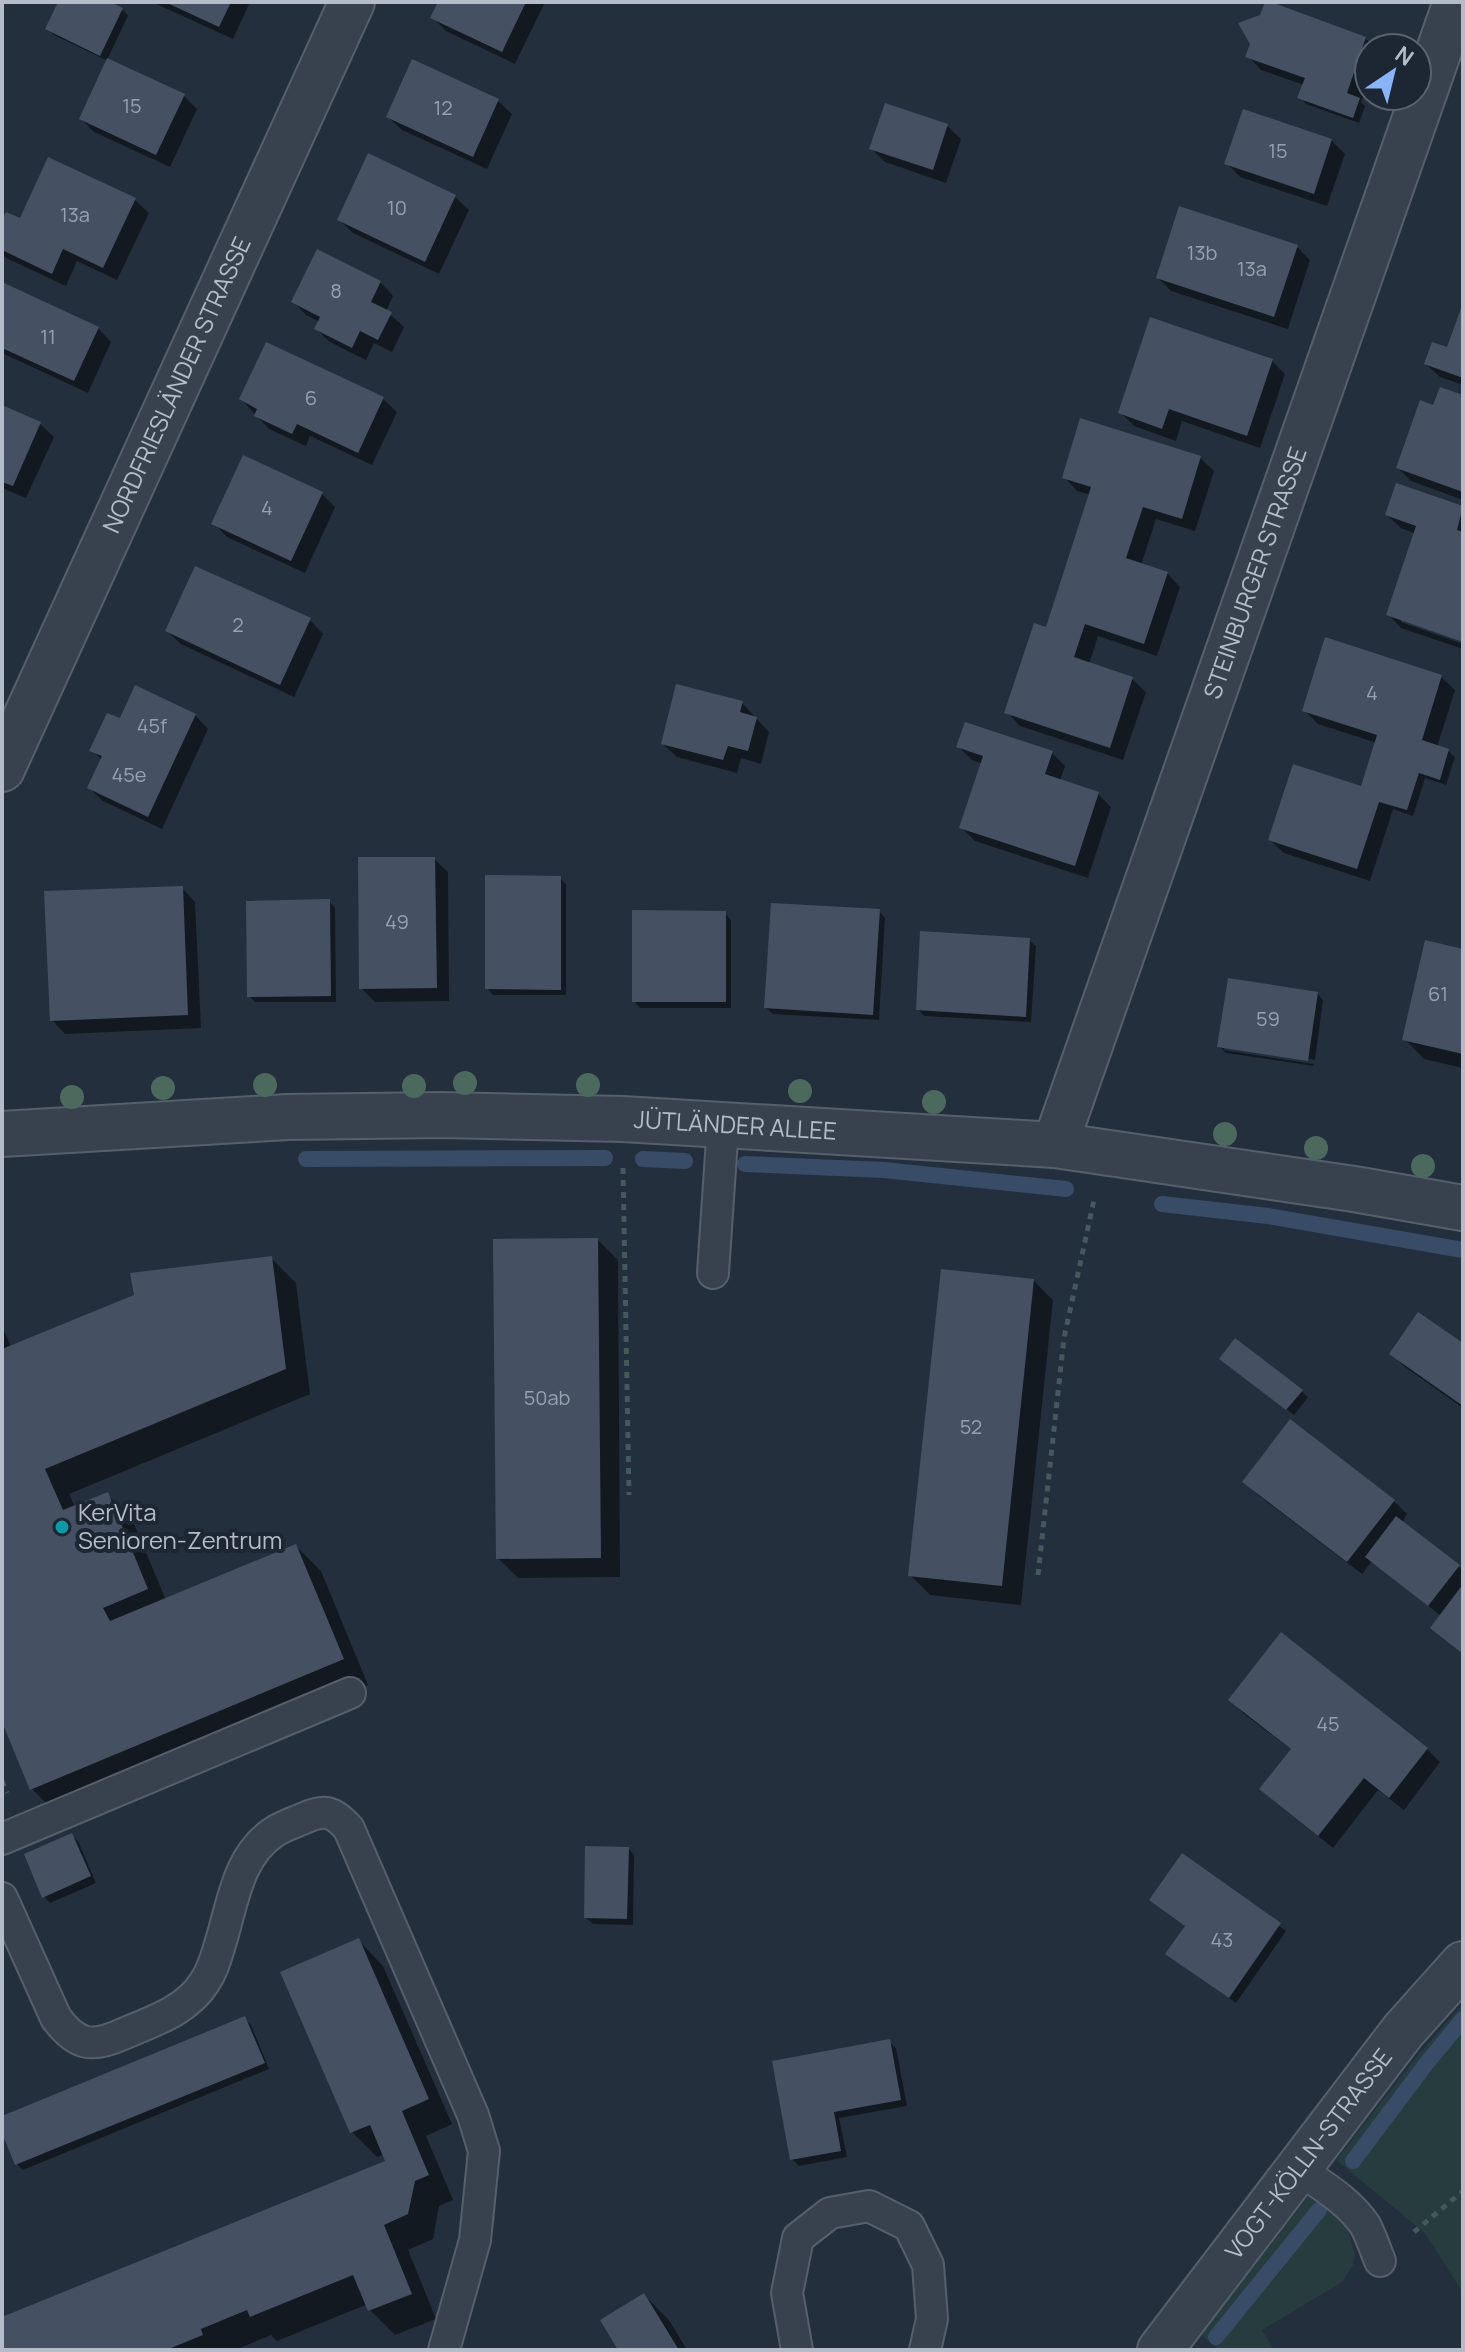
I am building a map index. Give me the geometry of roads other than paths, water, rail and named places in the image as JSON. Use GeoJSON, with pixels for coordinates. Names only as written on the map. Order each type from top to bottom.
{"type":"FeatureCollection","features":[{"type":"Feature","properties":{"kind":"street","name":"NORDFRIESLÄNDER STRASSE"},"geometry":{"type":"LineString","coordinates":[[2,769],[352,2]]}},
{"type":"Feature","properties":{"kind":"street","name":"STEINBURGER STRASSE"},"geometry":{"type":"LineString","coordinates":[[1055,1145],[1456,2]]}},
{"type":"Feature","properties":{"kind":"street","name":"JÜTLÄNDER ALLEE"},"geometry":{"type":"LineString","coordinates":[[2,1134],[287,1117],[441,1115],[723,1124],[1055,1145],[1463,1208]]}},
{"type":"Feature","properties":{"kind":"street","name":"VOGT-KÖLLN-STRASSE"},"geometry":{"type":"LineString","coordinates":[[1160,2350],[1403,2031],[1463,1964]]}},
{"type":"Feature","properties":{"kind":"lane"},"geometry":{"type":"LineString","coordinates":[[713,1273],[723,1124]]}},
{"type":"Feature","properties":{"kind":"lane"},"geometry":{"type":"LineString","coordinates":[[2,1839],[350,1693]]}},
{"type":"Feature","properties":{"kind":"lane"},"geometry":{"type":"LineString","coordinates":[[2,1898],[56,2018],[68,2034],[86,2043],[104,2043],[174,2012],[192,1998],[204,1983],[213,1967],[241,1871],[256,1848],[275,1831],[316,1813],[327,1812],[339,1817],[349,1829],[467,2101],[484,2151],[475,2240],[444,2350]]}},
{"type":"Feature","properties":{"kind":"lane"},"geometry":{"type":"LineString","coordinates":[[1297,2168],[1356,2213],[1367,2229],[1380,2261]]}},
{"type":"Feature","properties":{"kind":"lane"},"geometry":{"type":"LineString","coordinates":[[797,2350],[787,2293],[798,2238],[830,2213],[869,2206],[909,2226],[928,2265],[932,2319],[925,2350]]}},
{"type":"Feature","properties":{"kind":"waterway"},"geometry":{"type":"LineString","coordinates":[[306,1159],[605,1158]]}},
{"type":"Feature","properties":{"kind":"waterway"},"geometry":{"type":"LineString","coordinates":[[643,1159],[685,1161]]}},
{"type":"Feature","properties":{"kind":"waterway"},"geometry":{"type":"LineString","coordinates":[[745,1164],[884,1170],[1066,1189]]}},
{"type":"Feature","properties":{"kind":"waterway"},"geometry":{"type":"LineString","coordinates":[[1162,1204],[1268,1216],[1463,1250]]}},
{"type":"Feature","properties":{"kind":"waterway"},"geometry":{"type":"LineString","coordinates":[[1353,2161],[1463,2019]]}},
{"type":"Feature","properties":{"kind":"waterway"},"geometry":{"type":"LineString","coordinates":[[1216,2337],[1319,2210]]}},
{"type":"Feature","properties":{"kind":"place","name":"KerVita Senioren-Zentrum"},"geometry":{"type":"Point","coordinates":[62,1527]}}]}
